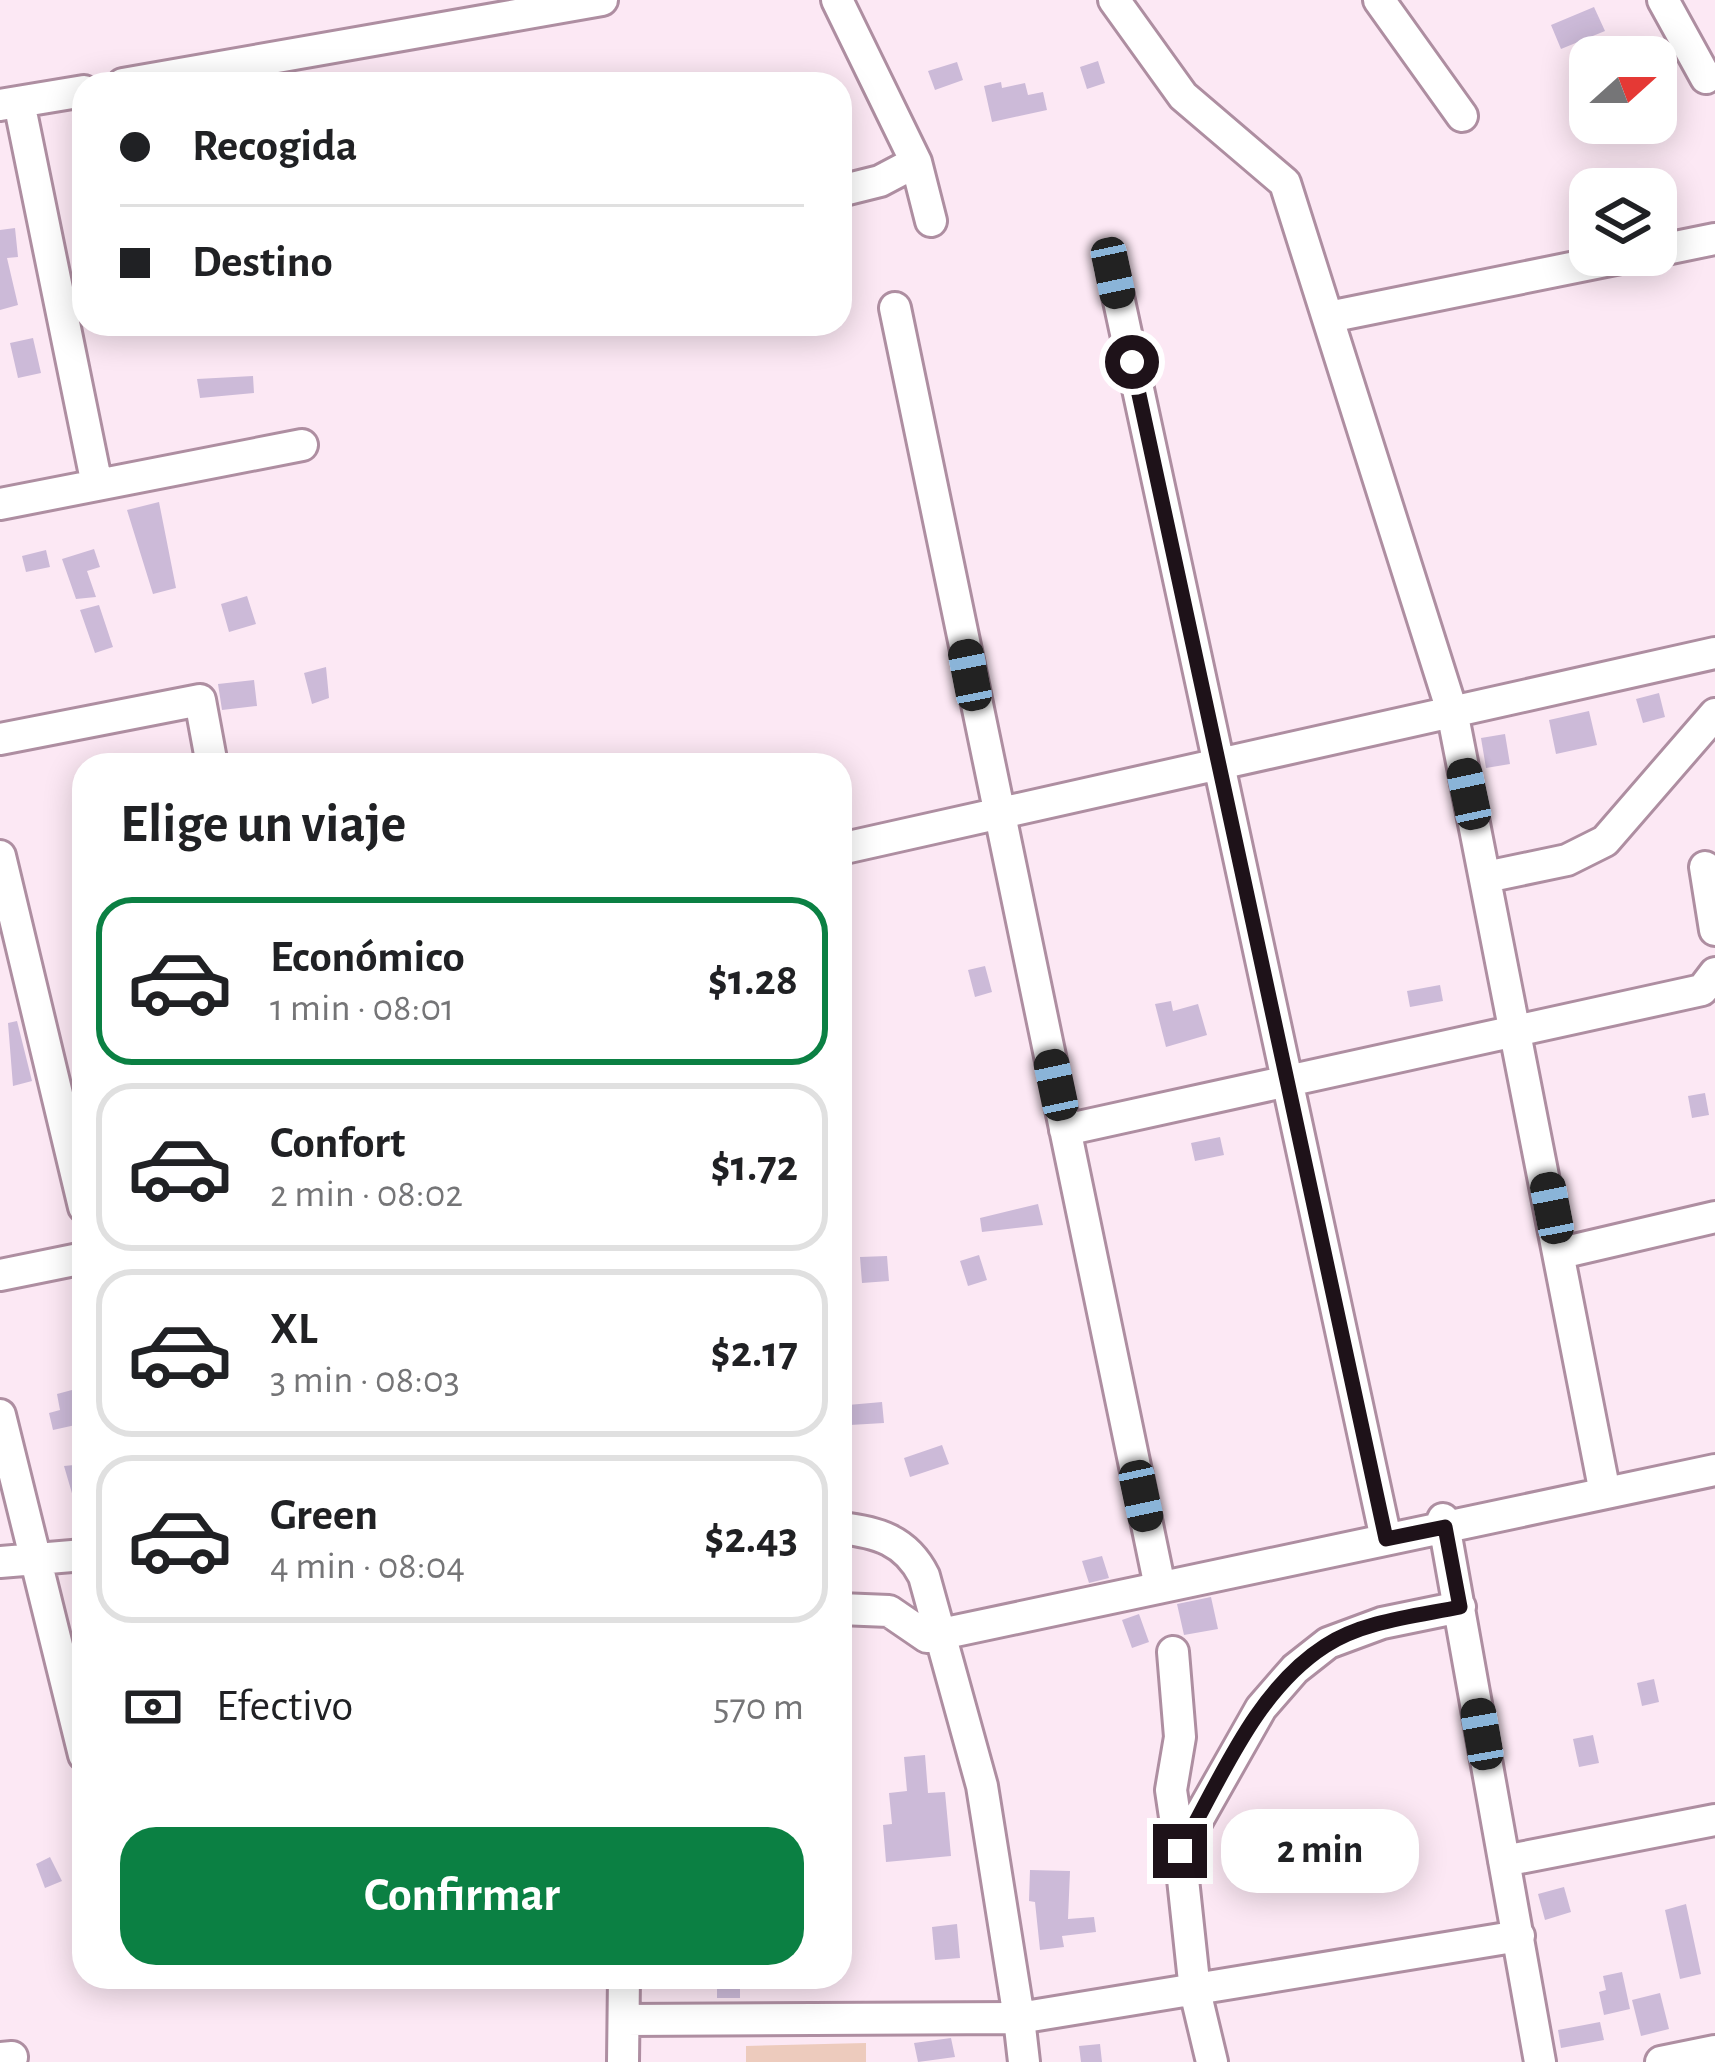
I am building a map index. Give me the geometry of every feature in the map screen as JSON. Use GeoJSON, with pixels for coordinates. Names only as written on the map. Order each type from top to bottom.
{"type":"FeatureCollection","features":[{"type":"Feature","properties":{"kind":"street"},"geometry":{"type":"LineString","coordinates":[[192,72],[602,0]]}},
{"type":"Feature","properties":{"kind":"street"},"geometry":{"type":"LineString","coordinates":[[837,0],[916,161],[931,221]]}},
{"type":"Feature","properties":{"kind":"street"},"geometry":{"type":"LineString","coordinates":[[1114,0],[1183,95],[1285,183],[1452,710],[1606,1493]]}},
{"type":"Feature","properties":{"kind":"street"},"geometry":{"type":"LineString","coordinates":[[1379,0],[1462,116]]}},
{"type":"Feature","properties":{"kind":"street"},"geometry":{"type":"LineString","coordinates":[[1663,0],[1706,78]]}},
{"type":"Feature","properties":{"kind":"street"},"geometry":{"type":"LineString","coordinates":[[72,93],[10,104],[72,307]]}},
{"type":"Feature","properties":{"kind":"street"},"geometry":{"type":"LineString","coordinates":[[852,188],[880,181],[916,161]]}},
{"type":"Feature","properties":{"kind":"street"},"geometry":{"type":"LineString","coordinates":[[1677,247],[1715,239]]}},
{"type":"Feature","properties":{"kind":"street"},"geometry":{"type":"LineString","coordinates":[[1329,317],[1569,268]]}},
{"type":"Feature","properties":{"kind":"street"},"geometry":{"type":"LineString","coordinates":[[1113,273],[1386,1539]]}},
{"type":"Feature","properties":{"kind":"street"},"geometry":{"type":"LineString","coordinates":[[895,308],[1160,1587]]}},
{"type":"Feature","properties":{"kind":"street"},"geometry":{"type":"LineString","coordinates":[[76,336],[97,485]]}},
{"type":"Feature","properties":{"kind":"street"},"geometry":{"type":"LineString","coordinates":[[0,505],[302,445]]}},
{"type":"Feature","properties":{"kind":"street"},"geometry":{"type":"LineString","coordinates":[[852,846],[1715,653]]}},
{"type":"Feature","properties":{"kind":"street"},"geometry":{"type":"LineString","coordinates":[[0,739],[200,700],[210,753]]}},
{"type":"Feature","properties":{"kind":"street"},"geometry":{"type":"LineString","coordinates":[[1486,878],[1568,860],[1605,841],[1715,714]]}},
{"type":"Feature","properties":{"kind":"street"},"geometry":{"type":"LineString","coordinates":[[0,856],[72,1158]]}},
{"type":"Feature","properties":{"kind":"street"},"geometry":{"type":"LineString","coordinates":[[1706,867],[1715,930]]}},
{"type":"Feature","properties":{"kind":"street"},"geometry":{"type":"LineString","coordinates":[[1065,1130],[1702,990],[1715,973]]}},
{"type":"Feature","properties":{"kind":"street"},"geometry":{"type":"LineString","coordinates":[[1561,1253],[1715,1216]]}},
{"type":"Feature","properties":{"kind":"street"},"geometry":{"type":"LineString","coordinates":[[0,1275],[72,1260]]}},
{"type":"Feature","properties":{"kind":"street"},"geometry":{"type":"LineString","coordinates":[[0,1415],[72,1706]]}},
{"type":"Feature","properties":{"kind":"street"},"geometry":{"type":"LineString","coordinates":[[852,1609],[889,1611],[927,1637],[1444,1523],[1715,1470]]}},
{"type":"Feature","properties":{"kind":"street"},"geometry":{"type":"LineString","coordinates":[[1444,1523],[1540,2062]]}},
{"type":"Feature","properties":{"kind":"street"},"geometry":{"type":"LineString","coordinates":[[852,1531],[887,1538],[916,1561],[972,1744],[1024,2062]]}},
{"type":"Feature","properties":{"kind":"street"},"geometry":{"type":"LineString","coordinates":[[0,1562],[72,1556]]}},
{"type":"Feature","properties":{"kind":"street"},"geometry":{"type":"LineString","coordinates":[[1180,1851],[1262,1708],[1295,1669],[1328,1643],[1382,1623],[1460,1607]]}},
{"type":"Feature","properties":{"kind":"street"},"geometry":{"type":"LineString","coordinates":[[1173,1652],[1180,1737],[1171,1790],[1195,1991],[1212,2062]]}},
{"type":"Feature","properties":{"kind":"street"},"geometry":{"type":"LineString","coordinates":[[1504,1861],[1715,1820]]}},
{"type":"Feature","properties":{"kind":"street"},"geometry":{"type":"LineString","coordinates":[[624,2020],[1019,2018],[1520,1936]]}},
{"type":"Feature","properties":{"kind":"street"},"geometry":{"type":"LineString","coordinates":[[623,2062],[624,1989]]}},
{"type":"Feature","properties":{"kind":"street"},"geometry":{"type":"LineString","coordinates":[[1661,2062],[1715,2051]]}},
{"type":"Feature","properties":{"kind":"shaded area"},"geometry":{"type":"Polygon","coordinates":[[[866,2043],[866,2062],[746,2062],[746,2046],[866,2043]]]}},
{"type":"Feature","properties":{"kind":"building"},"geometry":{"type":"Polygon","coordinates":[[[1594,7],[1605,31],[1569,36],[1569,46],[1561,49],[1551,25],[1594,7]]]}},
{"type":"Feature","properties":{"kind":"building"},"geometry":{"type":"Polygon","coordinates":[[[1098,61],[1105,83],[1087,89],[1080,67],[1098,61]]]}},
{"type":"Feature","properties":{"kind":"building"},"geometry":{"type":"Polygon","coordinates":[[[957,62],[963,80],[935,90],[928,71],[957,62]]]}},
{"type":"Feature","properties":{"kind":"building"},"geometry":{"type":"Polygon","coordinates":[[[1001,82],[1002,88],[1025,83],[1028,95],[1043,92],[1047,110],[992,122],[984,86],[1001,82]]]}},
{"type":"Feature","properties":{"kind":"building"},"geometry":{"type":"Polygon","coordinates":[[[15,228],[18,257],[7,258],[18,305],[0,310],[0,230],[15,228]]]}},
{"type":"Feature","properties":{"kind":"building"},"geometry":{"type":"Polygon","coordinates":[[[33,338],[41,373],[18,378],[10,343],[33,338]]]}},
{"type":"Feature","properties":{"kind":"building"},"geometry":{"type":"Polygon","coordinates":[[[253,376],[254,393],[200,398],[197,379],[253,376]]]}},
{"type":"Feature","properties":{"kind":"building"},"geometry":{"type":"Polygon","coordinates":[[[159,502],[176,588],[153,594],[127,510],[159,502]]]}},
{"type":"Feature","properties":{"kind":"building"},"geometry":{"type":"Polygon","coordinates":[[[94,549],[100,567],[87,571],[96,597],[76,599],[62,559],[94,549]]]}},
{"type":"Feature","properties":{"kind":"building"},"geometry":{"type":"Polygon","coordinates":[[[46,550],[50,567],[26,572],[22,556],[46,550]]]}},
{"type":"Feature","properties":{"kind":"building"},"geometry":{"type":"Polygon","coordinates":[[[247,596],[256,624],[229,632],[221,604],[247,596]]]}},
{"type":"Feature","properties":{"kind":"building"},"geometry":{"type":"Polygon","coordinates":[[[99,605],[113,647],[95,653],[80,610],[99,605]]]}},
{"type":"Feature","properties":{"kind":"building"},"geometry":{"type":"Polygon","coordinates":[[[326,667],[329,698],[312,704],[304,673],[326,667]]]}},
{"type":"Feature","properties":{"kind":"building"},"geometry":{"type":"Polygon","coordinates":[[[254,680],[257,706],[222,710],[218,684],[254,680]]]}},
{"type":"Feature","properties":{"kind":"building"},"geometry":{"type":"Polygon","coordinates":[[[1659,693],[1665,717],[1643,723],[1636,699],[1659,693]]]}},
{"type":"Feature","properties":{"kind":"building"},"geometry":{"type":"Polygon","coordinates":[[[1589,711],[1597,745],[1556,754],[1549,720],[1589,711]]]}},
{"type":"Feature","properties":{"kind":"building"},"geometry":{"type":"Polygon","coordinates":[[[1505,734],[1510,764],[1486,768],[1481,738],[1505,734]]]}},
{"type":"Feature","properties":{"kind":"building"},"geometry":{"type":"Polygon","coordinates":[[[985,966],[992,992],[975,997],[968,970],[985,966]]]}},
{"type":"Feature","properties":{"kind":"building"},"geometry":{"type":"Polygon","coordinates":[[[1440,985],[1443,1001],[1410,1007],[1407,991],[1440,985]]]}},
{"type":"Feature","properties":{"kind":"building"},"geometry":{"type":"Polygon","coordinates":[[[1171,1001],[1173,1011],[1198,1004],[1207,1035],[1166,1047],[1155,1004],[1171,1001]]]}},
{"type":"Feature","properties":{"kind":"building"},"geometry":{"type":"Polygon","coordinates":[[[17,1021],[32,1081],[13,1086],[8,1023],[17,1021]]]}},
{"type":"Feature","properties":{"kind":"building"},"geometry":{"type":"Polygon","coordinates":[[[1705,1093],[1709,1115],[1692,1118],[1688,1096],[1705,1093]]]}},
{"type":"Feature","properties":{"kind":"building"},"geometry":{"type":"Polygon","coordinates":[[[1220,1137],[1224,1155],[1195,1161],[1191,1143],[1220,1137]]]}},
{"type":"Feature","properties":{"kind":"building"},"geometry":{"type":"Polygon","coordinates":[[[1038,1204],[1043,1225],[982,1232],[980,1218],[1038,1204]]]}},
{"type":"Feature","properties":{"kind":"building"},"geometry":{"type":"Polygon","coordinates":[[[979,1255],[987,1280],[968,1286],[960,1261],[979,1255]]]}},
{"type":"Feature","properties":{"kind":"building"},"geometry":{"type":"Polygon","coordinates":[[[887,1256],[889,1281],[862,1283],[860,1257],[887,1256]]]}},
{"type":"Feature","properties":{"kind":"building"},"geometry":{"type":"Polygon","coordinates":[[[72,1390],[72,1426],[53,1430],[49,1413],[60,1410],[57,1394],[72,1390]]]}},
{"type":"Feature","properties":{"kind":"building"},"geometry":{"type":"Polygon","coordinates":[[[882,1402],[884,1423],[852,1425],[852,1405],[882,1402]]]}},
{"type":"Feature","properties":{"kind":"building"},"geometry":{"type":"Polygon","coordinates":[[[942,1445],[949,1464],[910,1477],[904,1458],[942,1445]]]}},
{"type":"Feature","properties":{"kind":"building"},"geometry":{"type":"Polygon","coordinates":[[[72,1465],[72,1493],[64,1466],[72,1465]]]}},
{"type":"Feature","properties":{"kind":"building"},"geometry":{"type":"Polygon","coordinates":[[[1102,1556],[1109,1578],[1089,1583],[1082,1561],[1102,1556]]]}},
{"type":"Feature","properties":{"kind":"building"},"geometry":{"type":"Polygon","coordinates":[[[1211,1597],[1218,1629],[1184,1635],[1177,1604],[1211,1597]]]}},
{"type":"Feature","properties":{"kind":"building"},"geometry":{"type":"Polygon","coordinates":[[[1139,1614],[1149,1642],[1132,1648],[1122,1620],[1139,1614]]]}},
{"type":"Feature","properties":{"kind":"building"},"geometry":{"type":"Polygon","coordinates":[[[1654,1679],[1659,1702],[1642,1706],[1637,1683],[1654,1679]]]}},
{"type":"Feature","properties":{"kind":"building"},"geometry":{"type":"Polygon","coordinates":[[[1593,1735],[1599,1763],[1579,1767],[1573,1739],[1593,1735]]]}},
{"type":"Feature","properties":{"kind":"building"},"geometry":{"type":"Polygon","coordinates":[[[925,1755],[928,1793],[945,1792],[951,1856],[886,1862],[883,1825],[892,1824],[889,1793],[907,1791],[904,1757],[925,1755]]]}},
{"type":"Feature","properties":{"kind":"building"},"geometry":{"type":"Polygon","coordinates":[[[50,1857],[62,1881],[45,1888],[36,1864],[50,1857]]]}},
{"type":"Feature","properties":{"kind":"building"},"geometry":{"type":"Polygon","coordinates":[[[1030,1870],[1070,1871],[1068,1919],[1094,1917],[1096,1932],[1062,1936],[1064,1947],[1040,1950],[1035,1902],[1029,1901],[1030,1870]]]}},
{"type":"Feature","properties":{"kind":"building"},"geometry":{"type":"Polygon","coordinates":[[[1564,1887],[1571,1912],[1545,1920],[1538,1894],[1564,1887]]]}},
{"type":"Feature","properties":{"kind":"building"},"geometry":{"type":"Polygon","coordinates":[[[1686,1904],[1701,1974],[1680,1979],[1665,1910],[1686,1904]]]}},
{"type":"Feature","properties":{"kind":"building"},"geometry":{"type":"Polygon","coordinates":[[[957,1924],[960,1958],[935,1960],[932,1927],[957,1924]]]}},
{"type":"Feature","properties":{"kind":"building"},"geometry":{"type":"Polygon","coordinates":[[[1622,1972],[1630,2009],[1604,2015],[1599,1992],[1606,1990],[1603,1976],[1622,1972]]]}},
{"type":"Feature","properties":{"kind":"building"},"geometry":{"type":"Polygon","coordinates":[[[717,1989],[740,1989],[740,1998],[717,1998],[717,1989]]]}},
{"type":"Feature","properties":{"kind":"building"},"geometry":{"type":"Polygon","coordinates":[[[1660,1993],[1669,2029],[1641,2036],[1632,2000],[1660,1993]]]}},
{"type":"Feature","properties":{"kind":"building"},"geometry":{"type":"Polygon","coordinates":[[[1600,2022],[1604,2040],[1561,2048],[1558,2030],[1600,2022]]]}},
{"type":"Feature","properties":{"kind":"building"},"geometry":{"type":"Polygon","coordinates":[[[951,2038],[955,2057],[918,2062],[914,2043],[951,2038]]]}},
{"type":"Feature","properties":{"kind":"building"},"geometry":{"type":"Polygon","coordinates":[[[1100,2044],[1102,2062],[1081,2062],[1079,2046],[1100,2044]]]}},
{"type":"Feature","properties":{"kind":"route"},"geometry":{"type":"LineString","coordinates":[[1132,362],[1386,1539],[1445,1527],[1460,1607],[1382,1623],[1328,1643],[1295,1669],[1262,1708],[1180,1851]]}}]}
